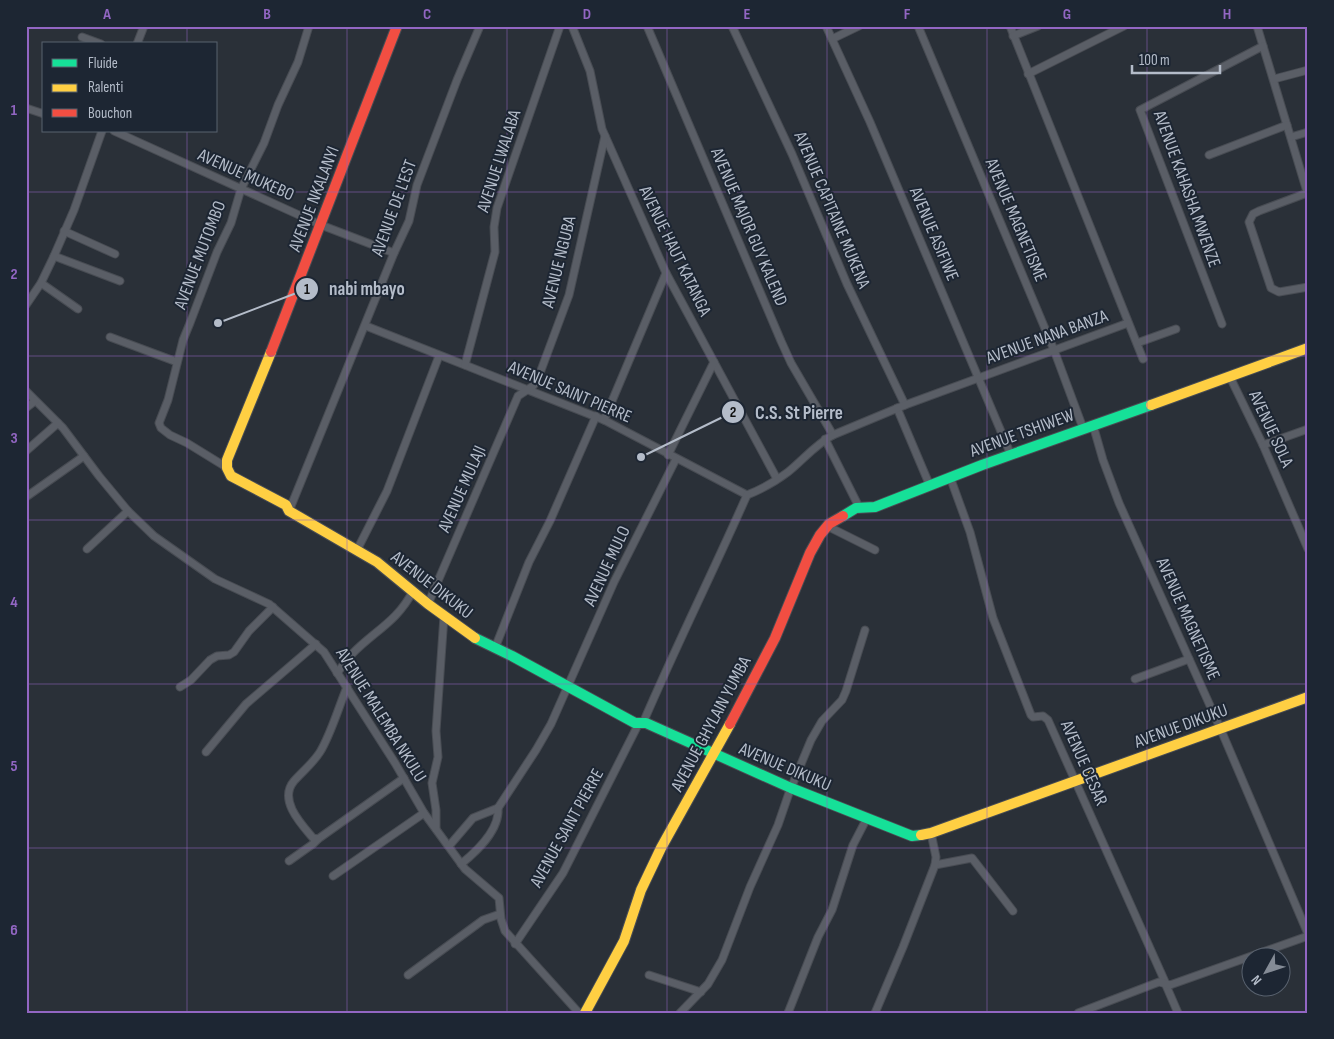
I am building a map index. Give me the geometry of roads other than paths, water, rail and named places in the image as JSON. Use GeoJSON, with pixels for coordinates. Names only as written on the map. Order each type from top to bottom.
{"type":"FeatureCollection","features":[{"type":"Feature","properties":{"kind":"street"},"geometry":{"type":"LineString","coordinates":[[138,42],[144,26]]}},
{"type":"Feature","properties":{"kind":"street","name":"AVENUE MUTOMBO"},"geometry":{"type":"LineString","coordinates":[[226,467],[170,434],[159,426],[158,422],[170,394],[177,362],[190,323],[230,223],[241,189],[264,143],[278,105],[298,62],[309,26]]}},
{"type":"Feature","properties":{"kind":"street","name":"AVENUE NKALANYI"},"geometry":{"type":"LineString","coordinates":[[226,467],[227,460],[354,142],[397,26]]}},
{"type":"Feature","properties":{"kind":"street","name":"AVENUE DE L'EST"},"geometry":{"type":"LineString","coordinates":[[289,511],[409,221],[417,185],[480,26]]}},
{"type":"Feature","properties":{"kind":"street","name":"AVENUE LWALABA"},"geometry":{"type":"LineString","coordinates":[[465,365],[495,252],[494,227],[497,208],[560,26]]}},
{"type":"Feature","properties":{"kind":"street","name":"AVENUE HAUT KATANGA"},"geometry":{"type":"LineString","coordinates":[[572,26],[590,71],[604,136],[666,273],[777,479]]}},
{"type":"Feature","properties":{"kind":"street","name":"AVENUE MAJOR GUY KALEND"},"geometry":{"type":"LineString","coordinates":[[647,26],[781,341],[833,435]]}},
{"type":"Feature","properties":{"kind":"street","name":"AVENUE CAPITAINE MUKENA"},"geometry":{"type":"LineString","coordinates":[[732,26],[792,154],[846,284],[905,405]]}},
{"type":"Feature","properties":{"kind":"street","name":"AVENUE ASIFIWE"},"geometry":{"type":"LineString","coordinates":[[826,26],[874,131],[1011,455]]}},
{"type":"Feature","properties":{"kind":"street"},"geometry":{"type":"LineString","coordinates":[[832,39],[859,26]]}},
{"type":"Feature","properties":{"kind":"street","name":"AVENUE MAGNETISME"},"geometry":{"type":"LineString","coordinates":[[918,26],[1054,350],[1103,460],[1119,503],[1221,730],[1308,935]]}},
{"type":"Feature","properties":{"kind":"street","name":"AVENUE NANA BANZA"},"geometry":{"type":"LineString","coordinates":[[747,495],[761,490],[777,479],[825,439],[833,435],[897,408],[1128,323],[1010,26]]}},
{"type":"Feature","properties":{"kind":"street"},"geometry":{"type":"LineString","coordinates":[[1014,36],[1038,26]]}},
{"type":"Feature","properties":{"kind":"street"},"geometry":{"type":"LineString","coordinates":[[1028,74],[1124,26]]}},
{"type":"Feature","properties":{"kind":"street"},"geometry":{"type":"LineString","coordinates":[[1257,26],[1307,192],[1258,211],[1253,214],[1249,222],[1271,288],[1279,292],[1308,287]]}},
{"type":"Feature","properties":{"kind":"street"},"geometry":{"type":"LineString","coordinates":[[82,37],[96,42]]}},
{"type":"Feature","properties":{"kind":"street","name":"AVENUE KAHASHA MWENZE"},"geometry":{"type":"LineString","coordinates":[[1222,324],[1140,110],[1263,46]]}},
{"type":"Feature","properties":{"kind":"street"},"geometry":{"type":"LineString","coordinates":[[1274,79],[1308,70]]}},
{"type":"Feature","properties":{"kind":"street"},"geometry":{"type":"LineString","coordinates":[[26,108],[42,113]]}},
{"type":"Feature","properties":{"kind":"street"},"geometry":{"type":"LineString","coordinates":[[1210,155],[1287,125]]}},
{"type":"Feature","properties":{"kind":"street"},"geometry":{"type":"LineString","coordinates":[[26,305],[41,283],[54,256],[74,210],[102,132]]}},
{"type":"Feature","properties":{"kind":"street","name":"AVENUE MUKEBO"},"geometry":{"type":"LineString","coordinates":[[116,132],[321,225],[394,254]]}},
{"type":"Feature","properties":{"kind":"street"},"geometry":{"type":"LineString","coordinates":[[1291,137],[1308,132]]}},
{"type":"Feature","properties":{"kind":"street","name":"AVENUE NGUBA"},"geometry":{"type":"LineString","coordinates":[[527,389],[537,381],[569,295],[604,136]]}},
{"type":"Feature","properties":{"kind":"street"},"geometry":{"type":"LineString","coordinates":[[64,231],[115,254]]}},
{"type":"Feature","properties":{"kind":"street"},"geometry":{"type":"LineString","coordinates":[[54,256],[120,281]]}},
{"type":"Feature","properties":{"kind":"street"},"geometry":{"type":"LineString","coordinates":[[604,420],[666,273]]}},
{"type":"Feature","properties":{"kind":"street"},"geometry":{"type":"LineString","coordinates":[[41,283],[78,309]]}},
{"type":"Feature","properties":{"kind":"street"},"geometry":{"type":"LineString","coordinates":[[1128,323],[1143,359]]}},
{"type":"Feature","properties":{"kind":"street","name":"AVENUE SAINT PIERRE"},"geometry":{"type":"LineString","coordinates":[[366,326],[596,416],[747,495],[718,561],[641,723],[563,873],[515,944]]}},
{"type":"Feature","properties":{"kind":"street"},"geometry":{"type":"LineString","coordinates":[[1137,343],[1176,329]]}},
{"type":"Feature","properties":{"kind":"street"},"geometry":{"type":"LineString","coordinates":[[110,337],[177,362]]}},
{"type":"Feature","properties":{"kind":"street","name":"AVENUE TSHIWEW"},"geometry":{"type":"LineString","coordinates":[[829,524],[859,507],[875,507],[1088,426],[1308,348]]}},
{"type":"Feature","properties":{"kind":"street"},"geometry":{"type":"LineString","coordinates":[[357,550],[387,491],[439,356]]}},
{"type":"Feature","properties":{"kind":"street"},"geometry":{"type":"LineString","coordinates":[[668,455],[714,362]]}},
{"type":"Feature","properties":{"kind":"street","name":"AVENUE SOLA"},"geometry":{"type":"LineString","coordinates":[[1230,377],[1263,445],[1308,549]]}},
{"type":"Feature","properties":{"kind":"street","name":"AVENUE MULAJI"},"geometry":{"type":"LineString","coordinates":[[428,604],[518,396],[527,389]]}},
{"type":"Feature","properties":{"kind":"street","name":"AVENUE MALEMBA NKULU"},"geometry":{"type":"LineString","coordinates":[[26,391],[58,423],[128,511],[159,540],[215,579],[273,607],[324,652],[424,813],[461,864],[499,898],[500,914],[505,931],[579,1013]]}},
{"type":"Feature","properties":{"kind":"street"},"geometry":{"type":"LineString","coordinates":[[26,408],[35,401]]}},
{"type":"Feature","properties":{"kind":"street"},"geometry":{"type":"LineString","coordinates":[[897,408],[930,486]]}},
{"type":"Feature","properties":{"kind":"street"},"geometry":{"type":"LineString","coordinates":[[495,648],[529,562],[550,521],[596,416]]}},
{"type":"Feature","properties":{"kind":"street"},"geometry":{"type":"LineString","coordinates":[[26,451],[58,423]]}},
{"type":"Feature","properties":{"kind":"street"},"geometry":{"type":"LineString","coordinates":[[1263,445],[1308,429]]}},
{"type":"Feature","properties":{"kind":"street"},"geometry":{"type":"LineString","coordinates":[[825,439],[859,507]]}},
{"type":"Feature","properties":{"kind":"street"},"geometry":{"type":"LineString","coordinates":[[26,497],[84,456]]}},
{"type":"Feature","properties":{"kind":"street","name":"AVENUE MULO"},"geometry":{"type":"LineString","coordinates":[[461,864],[484,842],[493,829],[498,815],[498,808],[551,724],[614,582],[676,459]]}},
{"type":"Feature","properties":{"kind":"street","name":"AVENUE DIKUKU"},"geometry":{"type":"LineString","coordinates":[[226,467],[231,476],[286,505],[289,511],[377,562],[428,604],[475,638],[635,723],[641,723],[791,788],[912,836],[931,833],[1075,780],[1221,730],[1308,697]]}},
{"type":"Feature","properties":{"kind":"street","name":"AVENUE CESAR"},"geometry":{"type":"LineString","coordinates":[[950,477],[970,532],[993,618],[1031,715],[1034,717],[1043,716],[1048,720],[1178,1013]]}},
{"type":"Feature","properties":{"kind":"street"},"geometry":{"type":"LineString","coordinates":[[87,549],[128,511]]}},
{"type":"Feature","properties":{"kind":"street"},"geometry":{"type":"LineString","coordinates":[[829,524],[836,531],[875,550]]}},
{"type":"Feature","properties":{"kind":"street","name":"AVENUE GHYLAIN YUMBA"},"geometry":{"type":"LineString","coordinates":[[585,1013],[624,941],[646,878],[775,638],[810,553],[829,524]]}},
{"type":"Feature","properties":{"kind":"street"},"geometry":{"type":"LineString","coordinates":[[337,673],[352,654],[403,609],[413,591]]}},
{"type":"Feature","properties":{"kind":"street"},"geometry":{"type":"LineString","coordinates":[[180,687],[191,680],[210,660],[234,652],[248,631],[273,607]]}},
{"type":"Feature","properties":{"kind":"street"},"geometry":{"type":"LineString","coordinates":[[436,829],[436,810],[432,785],[438,757],[436,731],[444,616]]}},
{"type":"Feature","properties":{"kind":"street"},"geometry":{"type":"LineString","coordinates":[[680,1013],[713,977],[727,951],[750,887],[778,825],[813,734],[844,696],[865,630]]}},
{"type":"Feature","properties":{"kind":"street"},"geometry":{"type":"LineString","coordinates":[[206,752],[246,704],[316,644]]}},
{"type":"Feature","properties":{"kind":"street"},"geometry":{"type":"LineString","coordinates":[[1135,679],[1189,659]]}},
{"type":"Feature","properties":{"kind":"street"},"geometry":{"type":"LineString","coordinates":[[318,839],[313,838],[295,816],[288,792],[292,783],[321,751],[346,687]]}},
{"type":"Feature","properties":{"kind":"street"},"geometry":{"type":"LineString","coordinates":[[289,861],[364,805],[404,778]]}},
{"type":"Feature","properties":{"kind":"street"},"geometry":{"type":"LineString","coordinates":[[449,846],[473,818],[498,808]]}},
{"type":"Feature","properties":{"kind":"street"},"geometry":{"type":"LineString","coordinates":[[334,876],[424,813]]}},
{"type":"Feature","properties":{"kind":"street"},"geometry":{"type":"LineString","coordinates":[[788,1013],[818,937],[832,910],[853,845],[867,818]]}},
{"type":"Feature","properties":{"kind":"street"},"geometry":{"type":"LineString","coordinates":[[875,1013],[935,866],[936,857],[931,833]]}},
{"type":"Feature","properties":{"kind":"street"},"geometry":{"type":"LineString","coordinates":[[935,866],[972,858],[1013,911]]}},
{"type":"Feature","properties":{"kind":"street"},"geometry":{"type":"LineString","coordinates":[[408,975],[483,920],[500,914]]}},
{"type":"Feature","properties":{"kind":"street"},"geometry":{"type":"LineString","coordinates":[[1078,1013],[1159,982],[1170,985],[1308,935]]}},
{"type":"Feature","properties":{"kind":"street"},"geometry":{"type":"LineString","coordinates":[[649,975],[701,992]]}},
{"type":"Feature","properties":{"kind":"place","name":"nabi mbayo"},"geometry":{"type":"Point","coordinates":[218,323]}},
{"type":"Feature","properties":{"kind":"place","name":"C.S. St Pierre"},"geometry":{"type":"Point","coordinates":[641,457]}}]}
